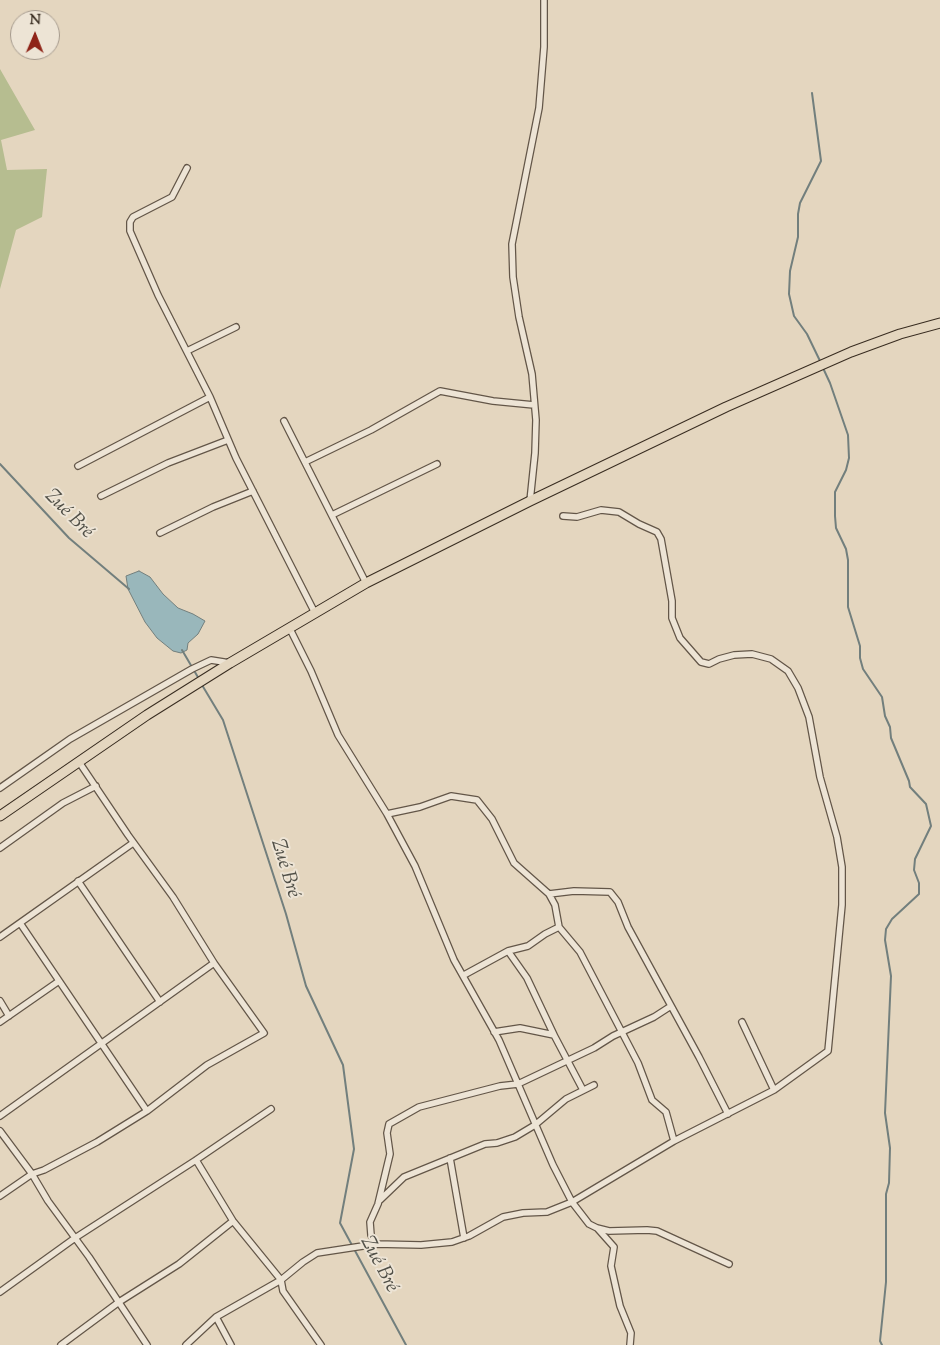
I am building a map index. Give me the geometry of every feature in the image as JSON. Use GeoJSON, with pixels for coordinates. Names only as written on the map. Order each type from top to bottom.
{"type":"FeatureCollection","features":[{"type":"Feature","properties":{"kind":"main road"},"geometry":{"type":"LineString","coordinates":[[0,816],[230,663],[366,583],[530,500],[726,407],[851,352],[900,334],[940,323]]}},
{"type":"Feature","properties":{"kind":"street"},"geometry":{"type":"LineString","coordinates":[[530,500],[535,452],[532,374],[519,317],[513,277],[512,244],[539,108],[544,47],[544,0]]}},
{"type":"Feature","properties":{"kind":"street"},"geometry":{"type":"LineString","coordinates":[[187,168],[172,197],[133,216],[130,222],[130,231],[158,295],[210,397],[228,440],[314,613]]}},
{"type":"Feature","properties":{"kind":"street"},"geometry":{"type":"LineString","coordinates":[[187,351],[236,327]]}},
{"type":"Feature","properties":{"kind":"street"},"geometry":{"type":"LineString","coordinates":[[305,462],[371,430],[440,391],[493,401],[534,405]]}},
{"type":"Feature","properties":{"kind":"street"},"geometry":{"type":"LineString","coordinates":[[78,466],[210,397]]}},
{"type":"Feature","properties":{"kind":"street"},"geometry":{"type":"LineString","coordinates":[[284,421],[366,583]]}},
{"type":"Feature","properties":{"kind":"street"},"geometry":{"type":"LineString","coordinates":[[101,496],[168,463],[228,440]]}},
{"type":"Feature","properties":{"kind":"street"},"geometry":{"type":"LineString","coordinates":[[332,515],[437,464]]}},
{"type":"Feature","properties":{"kind":"street"},"geometry":{"type":"LineString","coordinates":[[160,533],[213,507],[253,491]]}},
{"type":"Feature","properties":{"kind":"street"},"geometry":{"type":"LineString","coordinates":[[186,1345],[216,1317],[281,1280],[317,1253],[376,1244],[421,1245],[452,1242],[464,1238],[503,1217],[523,1213],[547,1212],[572,1202],[674,1141],[774,1090],[828,1051],[841,914],[842,867],[837,837],[820,777],[809,717],[798,688],[788,671],[771,659],[752,654],[734,655],[709,664],[701,662],[680,638],[672,618],[671,593],[661,539],[657,532],[619,512],[601,510],[577,517],[563,516]]}},
{"type":"Feature","properties":{"kind":"street"},"geometry":{"type":"LineString","coordinates":[[290,629],[311,670],[338,735],[387,814],[415,866],[454,960],[464,975],[510,1064],[553,1165],[572,1202],[589,1224],[597,1228],[609,1231],[657,1231],[730,1264]]}},
{"type":"Feature","properties":{"kind":"street"},"geometry":{"type":"LineString","coordinates":[[0,788],[70,739],[192,669],[211,660],[230,663]]}},
{"type":"Feature","properties":{"kind":"street"},"geometry":{"type":"LineString","coordinates":[[0,1196],[32,1174],[68,1158],[147,1111],[207,1065],[264,1033],[214,962],[173,897],[133,843],[79,762]]}},
{"type":"Feature","properties":{"kind":"street"},"geometry":{"type":"LineString","coordinates":[[0,848],[63,803],[96,786]]}},
{"type":"Feature","properties":{"kind":"street"},"geometry":{"type":"LineString","coordinates":[[387,814],[420,807],[451,796],[477,800],[492,819],[514,863],[549,894],[555,905],[559,927],[580,952],[638,1063],[652,1100],[666,1112],[674,1141]]}},
{"type":"Feature","properties":{"kind":"street"},"geometry":{"type":"LineString","coordinates":[[0,937],[133,843]]}},
{"type":"Feature","properties":{"kind":"street"},"geometry":{"type":"LineString","coordinates":[[78,881],[160,1002]]}},
{"type":"Feature","properties":{"kind":"street"},"geometry":{"type":"LineString","coordinates":[[549,894],[574,891],[610,892],[618,902],[628,927],[728,1114]]}},
{"type":"Feature","properties":{"kind":"street"},"geometry":{"type":"LineString","coordinates":[[20,923],[147,1111]]}},
{"type":"Feature","properties":{"kind":"street"},"geometry":{"type":"LineString","coordinates":[[464,975],[508,951],[528,946],[559,927]]}},
{"type":"Feature","properties":{"kind":"street"},"geometry":{"type":"LineString","coordinates":[[508,951],[527,978],[583,1090]]}},
{"type":"Feature","properties":{"kind":"street"},"geometry":{"type":"LineString","coordinates":[[0,1116],[214,962]]}},
{"type":"Feature","properties":{"kind":"street"},"geometry":{"type":"LineString","coordinates":[[0,1022],[59,980]]}},
{"type":"Feature","properties":{"kind":"street"},"geometry":{"type":"LineString","coordinates":[[0,1000],[8,1016]]}},
{"type":"Feature","properties":{"kind":"street"},"geometry":{"type":"LineString","coordinates":[[378,1204],[390,1154],[387,1133],[389,1124],[418,1107],[500,1086],[518,1084],[654,1017],[671,1006]]}},
{"type":"Feature","properties":{"kind":"street"},"geometry":{"type":"LineString","coordinates":[[742,1022],[774,1090]]}},
{"type":"Feature","properties":{"kind":"street"},"geometry":{"type":"LineString","coordinates":[[494,1032],[520,1028],[554,1034]]}},
{"type":"Feature","properties":{"kind":"street"},"geometry":{"type":"LineString","coordinates":[[376,1244],[371,1235],[370,1222],[382,1197],[404,1177],[484,1144],[497,1143],[515,1136],[535,1124],[566,1099],[594,1085]]}},
{"type":"Feature","properties":{"kind":"street"},"geometry":{"type":"LineString","coordinates":[[0,1292],[75,1238],[271,1110]]}},
{"type":"Feature","properties":{"kind":"street"},"geometry":{"type":"LineString","coordinates":[[0,1131],[32,1174],[48,1201],[147,1345]]}},
{"type":"Feature","properties":{"kind":"street"},"geometry":{"type":"LineString","coordinates":[[450,1158],[464,1238]]}},
{"type":"Feature","properties":{"kind":"street"},"geometry":{"type":"LineString","coordinates":[[196,1160],[233,1221],[281,1280],[283,1291],[321,1345]]}},
{"type":"Feature","properties":{"kind":"street"},"geometry":{"type":"LineString","coordinates":[[61,1345],[119,1302],[179,1264],[233,1221]]}},
{"type":"Feature","properties":{"kind":"street"},"geometry":{"type":"LineString","coordinates":[[597,1228],[614,1247],[611,1266],[620,1306],[631,1333],[630,1345]]}},
{"type":"Feature","properties":{"kind":"street"},"geometry":{"type":"LineString","coordinates":[[216,1317],[231,1345]]}},
{"type":"Feature","properties":{"kind":"green space"},"geometry":{"type":"Polygon","coordinates":[[[0,69],[35,130],[1,140],[7,170],[47,169],[42,217],[16,230],[0,289],[0,69]]]}},
{"type":"Feature","properties":{"kind":"water"},"geometry":{"type":"Polygon","coordinates":[[[139,571],[150,577],[163,594],[178,608],[205,621],[198,634],[188,643],[187,650],[181,653],[173,651],[157,638],[145,622],[128,589],[126,576],[139,571]]]}},
{"type":"Feature","properties":{"kind":"waterway"},"geometry":{"type":"LineString","coordinates":[[812,93],[821,161],[800,203],[798,237],[790,271],[789,294],[794,316],[807,334],[821,363]]}},
{"type":"Feature","properties":{"kind":"waterway"},"geometry":{"type":"LineString","coordinates":[[823,368],[848,435],[849,458],[846,470],[835,492],[835,516],[836,528],[846,549],[848,560],[848,607],[860,646],[860,658],[863,669],[882,697],[891,738],[910,787],[926,804],[931,826],[915,859],[914,870],[919,883],[919,894],[892,919],[886,929],[885,940],[891,976],[885,1113],[890,1148],[889,1183],[886,1194],[886,1282],[880,1341],[882,1345]]}},
{"type":"Feature","properties":{"kind":"waterway","name":"Zué Bré"},"geometry":{"type":"LineString","coordinates":[[0,464],[69,538],[129,589]]}},
{"type":"Feature","properties":{"kind":"waterway","name":"Zué Bré"},"geometry":{"type":"LineString","coordinates":[[182,650],[199,679]]}},
{"type":"Feature","properties":{"kind":"waterway","name":"Zué Bré"},"geometry":{"type":"LineString","coordinates":[[202,685],[223,720],[286,914],[306,986],[343,1065],[354,1149],[340,1223],[406,1345]]}}]}
